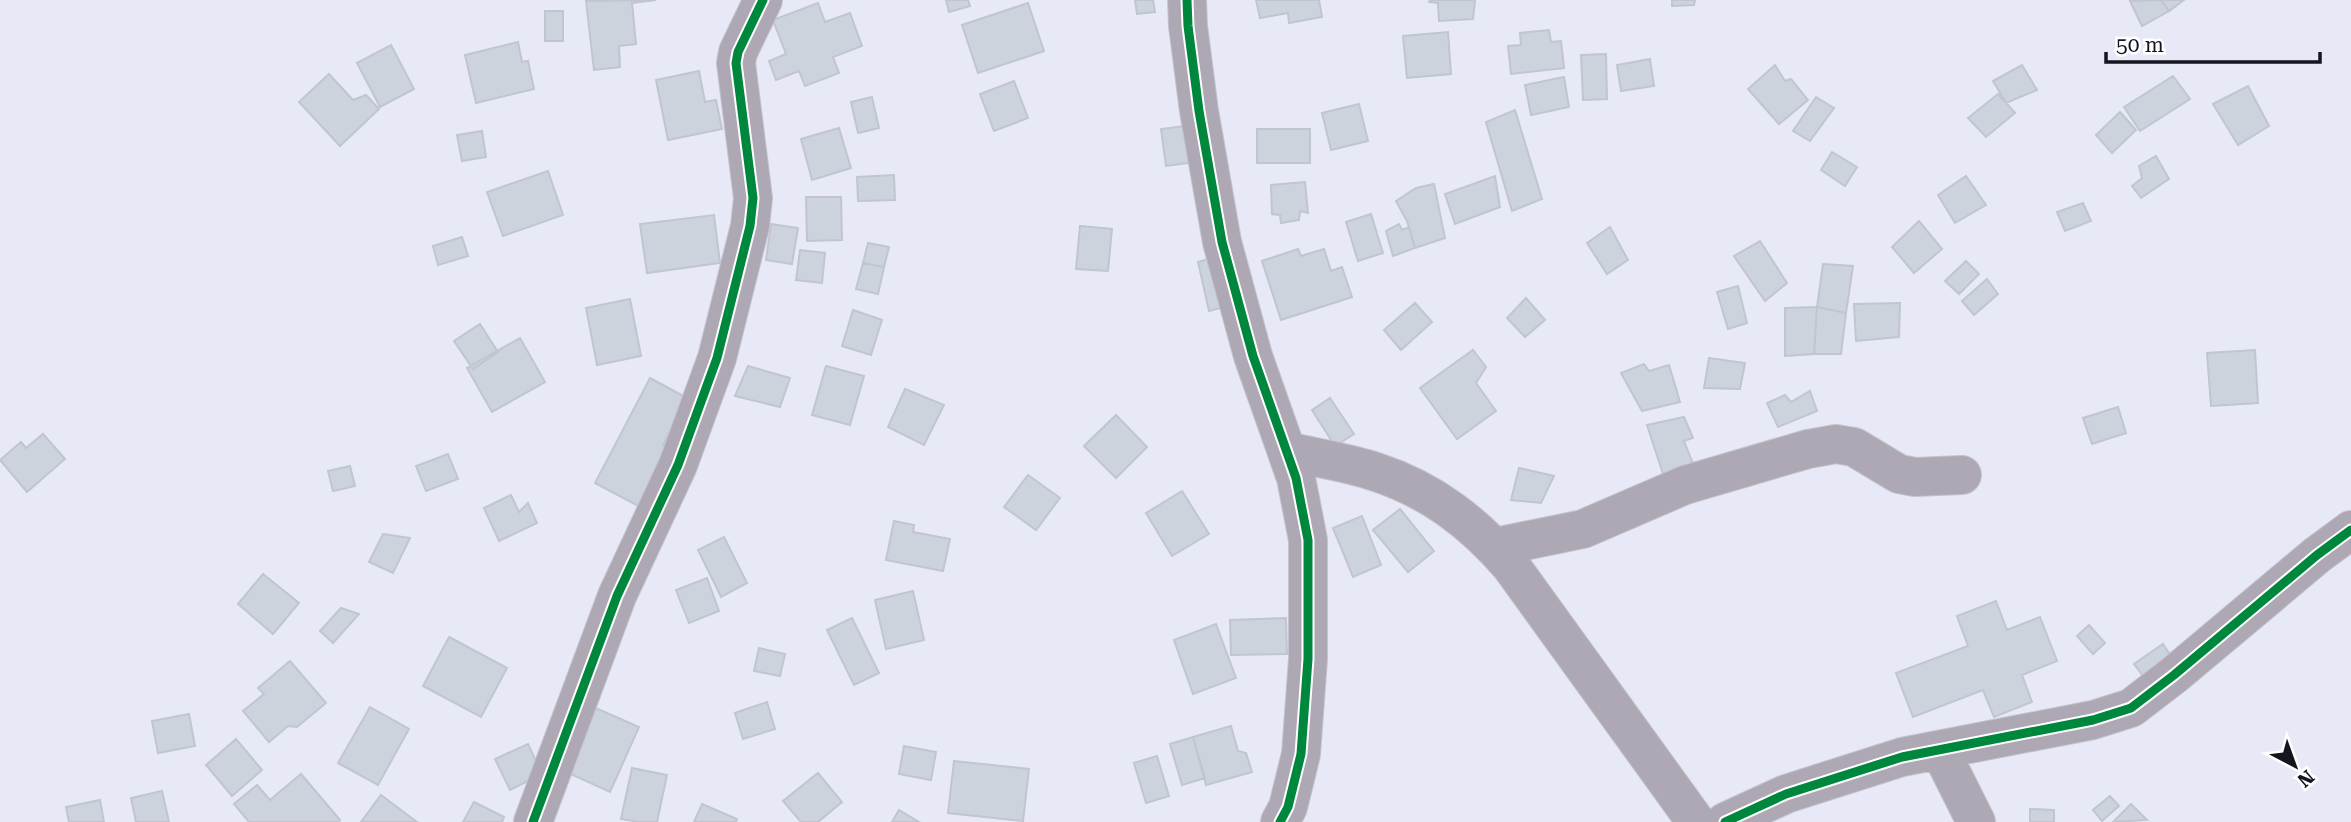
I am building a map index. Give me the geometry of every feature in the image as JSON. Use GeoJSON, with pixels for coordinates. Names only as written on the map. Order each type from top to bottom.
{"type":"FeatureCollection","features":[{"type":"Feature","properties":{"kind":"street"},"geometry":{"type":"LineString","coordinates":[[533,822],[617,596],[678,465],[717,358],[750,226],[753,198],[736,63],[738,52],[763,0]]}},
{"type":"Feature","properties":{"kind":"street"},"geometry":{"type":"LineString","coordinates":[[1187,0],[1199,111],[1222,242],[1253,356],[1296,478],[1308,540],[1308,659],[1301,754],[1288,807],[1280,822]]}},
{"type":"Feature","properties":{"kind":"street"},"geometry":{"type":"LineString","coordinates":[[1495,547],[1583,529],[1685,485],[1808,449],[1836,444],[1854,447],[1899,474],[1915,477],[1962,475]]}},
{"type":"Feature","properties":{"kind":"street"},"geometry":{"type":"LineString","coordinates":[[1287,451],[1376,472],[1432,496],[1463,517],[1495,547],[1518,576],[1696,822]]}},
{"type":"Feature","properties":{"kind":"street"},"geometry":{"type":"LineString","coordinates":[[1725,822],[1786,794],[1902,757],[2093,720],[2131,708],[2351,530]]}},
{"type":"Feature","properties":{"kind":"street"},"geometry":{"type":"LineString","coordinates":[[1940,750],[1976,822]]}},
{"type":"Feature","properties":{"kind":"building"},"geometry":{"type":"Polygon","coordinates":[[[656,0],[632,3],[636,44],[619,46],[620,67],[594,70],[586,1],[656,0]]]}},
{"type":"Feature","properties":{"kind":"building"},"geometry":{"type":"Polygon","coordinates":[[[946,0],[968,0],[970,6],[949,12],[946,0]]]}},
{"type":"Feature","properties":{"kind":"building"},"geometry":{"type":"Polygon","coordinates":[[[1135,0],[1153,0],[1155,12],[1137,14],[1135,0]]]}},
{"type":"Feature","properties":{"kind":"building"},"geometry":{"type":"Polygon","coordinates":[[[1256,0],[1319,0],[1322,17],[1289,23],[1288,13],[1260,18],[1256,0]]]}},
{"type":"Feature","properties":{"kind":"building"},"geometry":{"type":"Polygon","coordinates":[[[1475,0],[1473,19],[1439,21],[1438,3],[1429,2],[1475,0]]]}},
{"type":"Feature","properties":{"kind":"building"},"geometry":{"type":"Polygon","coordinates":[[[1672,0],[1695,0],[1694,5],[1672,6],[1672,0]]]}},
{"type":"Feature","properties":{"kind":"building"},"geometry":{"type":"Polygon","coordinates":[[[2161,0],[2184,0],[2169,11],[2161,0]]]}},
{"type":"Feature","properties":{"kind":"building"},"geometry":{"type":"Polygon","coordinates":[[[2161,0],[2169,11],[2142,26],[2130,1],[2161,0]]]}},
{"type":"Feature","properties":{"kind":"building"},"geometry":{"type":"Polygon","coordinates":[[[818,3],[825,22],[850,13],[862,46],[833,57],[839,73],[805,86],[799,71],[776,80],[769,61],[786,54],[773,20],[818,3]]]}},
{"type":"Feature","properties":{"kind":"building"},"geometry":{"type":"Polygon","coordinates":[[[1028,3],[1044,51],[978,73],[962,25],[1028,3]]]}},
{"type":"Feature","properties":{"kind":"building"},"geometry":{"type":"Polygon","coordinates":[[[545,11],[563,11],[563,41],[545,41],[545,11]]]}},
{"type":"Feature","properties":{"kind":"building"},"geometry":{"type":"Polygon","coordinates":[[[1549,30],[1551,42],[1561,41],[1564,68],[1511,74],[1508,46],[1521,45],[1520,33],[1549,30]]]}},
{"type":"Feature","properties":{"kind":"building"},"geometry":{"type":"Polygon","coordinates":[[[1448,32],[1451,74],[1407,78],[1403,36],[1448,32]]]}},
{"type":"Feature","properties":{"kind":"building"},"geometry":{"type":"Polygon","coordinates":[[[518,42],[522,62],[528,61],[534,89],[476,103],[465,55],[518,42]]]}},
{"type":"Feature","properties":{"kind":"building"},"geometry":{"type":"Polygon","coordinates":[[[391,45],[414,89],[380,107],[357,63],[391,45]]]}},
{"type":"Feature","properties":{"kind":"building"},"geometry":{"type":"Polygon","coordinates":[[[1606,54],[1607,99],[1583,100],[1581,55],[1606,54]]]}},
{"type":"Feature","properties":{"kind":"building"},"geometry":{"type":"Polygon","coordinates":[[[1650,59],[1654,86],[1621,91],[1617,65],[1650,59]]]}},
{"type":"Feature","properties":{"kind":"building"},"geometry":{"type":"Polygon","coordinates":[[[1775,65],[1785,81],[1791,79],[1808,100],[1779,124],[1748,89],[1775,65]]]}},
{"type":"Feature","properties":{"kind":"building"},"geometry":{"type":"Polygon","coordinates":[[[2022,65],[2037,90],[2006,103],[1993,81],[2022,65]]]}},
{"type":"Feature","properties":{"kind":"building"},"geometry":{"type":"Polygon","coordinates":[[[699,71],[705,102],[716,100],[722,129],[668,140],[656,80],[699,71]]]}},
{"type":"Feature","properties":{"kind":"building"},"geometry":{"type":"Polygon","coordinates":[[[329,74],[353,100],[366,95],[379,109],[340,146],[299,102],[329,74]]]}},
{"type":"Feature","properties":{"kind":"building"},"geometry":{"type":"Polygon","coordinates":[[[2173,76],[2190,99],[2140,131],[2124,107],[2173,76]]]}},
{"type":"Feature","properties":{"kind":"building"},"geometry":{"type":"Polygon","coordinates":[[[1564,77],[1569,107],[1531,115],[1525,85],[1564,77]]]}},
{"type":"Feature","properties":{"kind":"building"},"geometry":{"type":"Polygon","coordinates":[[[1014,81],[1028,118],[994,131],[980,94],[1014,81]]]}},
{"type":"Feature","properties":{"kind":"building"},"geometry":{"type":"Polygon","coordinates":[[[2248,86],[2269,126],[2238,145],[2213,104],[2248,86]]]}},
{"type":"Feature","properties":{"kind":"building"},"geometry":{"type":"Polygon","coordinates":[[[1998,94],[2015,113],[1986,137],[1968,118],[1998,94]]]}},
{"type":"Feature","properties":{"kind":"building"},"geometry":{"type":"Polygon","coordinates":[[[872,97],[879,128],[858,133],[851,102],[872,97]]]}},
{"type":"Feature","properties":{"kind":"building"},"geometry":{"type":"Polygon","coordinates":[[[1816,97],[1834,108],[1810,141],[1793,131],[1816,97]]]}},
{"type":"Feature","properties":{"kind":"building"},"geometry":{"type":"Polygon","coordinates":[[[1359,104],[1368,141],[1331,150],[1322,113],[1359,104]]]}},
{"type":"Feature","properties":{"kind":"building"},"geometry":{"type":"Polygon","coordinates":[[[1515,110],[1542,199],[1512,211],[1486,122],[1515,110]]]}},
{"type":"Feature","properties":{"kind":"building"},"geometry":{"type":"Polygon","coordinates":[[[2120,112],[2136,130],[2112,153],[2096,135],[2120,112]]]}},
{"type":"Feature","properties":{"kind":"building"},"geometry":{"type":"Polygon","coordinates":[[[1184,126],[1189,163],[1166,166],[1161,129],[1184,126]]]}},
{"type":"Feature","properties":{"kind":"building"},"geometry":{"type":"Polygon","coordinates":[[[839,128],[851,168],[812,180],[801,139],[839,128]]]}},
{"type":"Feature","properties":{"kind":"building"},"geometry":{"type":"Polygon","coordinates":[[[1257,129],[1310,129],[1310,163],[1257,163],[1257,129]]]}},
{"type":"Feature","properties":{"kind":"building"},"geometry":{"type":"Polygon","coordinates":[[[482,131],[486,157],[462,161],[457,135],[482,131]]]}},
{"type":"Feature","properties":{"kind":"building"},"geometry":{"type":"Polygon","coordinates":[[[1832,152],[1857,167],[1845,186],[1821,170],[1832,152]]]}},
{"type":"Feature","properties":{"kind":"building"},"geometry":{"type":"Polygon","coordinates":[[[2156,156],[2169,179],[2141,198],[2132,186],[2142,178],[2139,166],[2156,156]]]}},
{"type":"Feature","properties":{"kind":"building"},"geometry":{"type":"Polygon","coordinates":[[[548,171],[563,215],[503,236],[487,192],[548,171]]]}},
{"type":"Feature","properties":{"kind":"building"},"geometry":{"type":"Polygon","coordinates":[[[894,175],[895,200],[858,201],[857,177],[894,175]]]}},
{"type":"Feature","properties":{"kind":"building"},"geometry":{"type":"Polygon","coordinates":[[[1495,176],[1500,207],[1455,224],[1445,194],[1495,176]]]}},
{"type":"Feature","properties":{"kind":"building"},"geometry":{"type":"Polygon","coordinates":[[[1966,176],[1986,205],[1955,223],[1938,195],[1966,176]]]}},
{"type":"Feature","properties":{"kind":"building"},"geometry":{"type":"Polygon","coordinates":[[[1305,182],[1308,213],[1300,211],[1299,220],[1281,223],[1280,215],[1272,214],[1271,185],[1305,182]]]}},
{"type":"Feature","properties":{"kind":"building"},"geometry":{"type":"Polygon","coordinates":[[[1434,184],[1445,238],[1415,248],[1407,221],[1396,201],[1416,188],[1434,184]]]}},
{"type":"Feature","properties":{"kind":"building"},"geometry":{"type":"Polygon","coordinates":[[[806,197],[841,197],[842,240],[807,241],[806,197]]]}},
{"type":"Feature","properties":{"kind":"building"},"geometry":{"type":"Polygon","coordinates":[[[2083,203],[2091,221],[2065,231],[2057,212],[2083,203]]]}},
{"type":"Feature","properties":{"kind":"building"},"geometry":{"type":"Polygon","coordinates":[[[1371,214],[1383,253],[1358,261],[1346,222],[1371,214]]]}},
{"type":"Feature","properties":{"kind":"building"},"geometry":{"type":"Polygon","coordinates":[[[714,215],[720,263],[647,273],[640,224],[714,215]]]}},
{"type":"Feature","properties":{"kind":"building"},"geometry":{"type":"Polygon","coordinates":[[[1919,221],[1942,249],[1914,273],[1892,247],[1919,221]]]}},
{"type":"Feature","properties":{"kind":"building"},"geometry":{"type":"Polygon","coordinates":[[[771,224],[798,228],[792,264],[766,260],[771,224]]]}},
{"type":"Feature","properties":{"kind":"building"},"geometry":{"type":"Polygon","coordinates":[[[1399,224],[1402,230],[1409,227],[1415,248],[1393,256],[1386,231],[1399,224]]]}},
{"type":"Feature","properties":{"kind":"building"},"geometry":{"type":"Polygon","coordinates":[[[1080,226],[1112,229],[1108,271],[1076,269],[1080,226]]]}},
{"type":"Feature","properties":{"kind":"building"},"geometry":{"type":"Polygon","coordinates":[[[1610,227],[1628,260],[1607,274],[1587,243],[1610,227]]]}},
{"type":"Feature","properties":{"kind":"building"},"geometry":{"type":"Polygon","coordinates":[[[462,237],[468,256],[438,265],[433,246],[462,237]]]}},
{"type":"Feature","properties":{"kind":"building"},"geometry":{"type":"Polygon","coordinates":[[[1760,241],[1787,283],[1765,301],[1734,256],[1760,241]]]}},
{"type":"Feature","properties":{"kind":"building"},"geometry":{"type":"Polygon","coordinates":[[[868,243],[889,247],[884,267],[863,263],[868,243]]]}},
{"type":"Feature","properties":{"kind":"building"},"geometry":{"type":"Polygon","coordinates":[[[1298,249],[1301,256],[1324,249],[1331,271],[1342,267],[1352,297],[1281,320],[1262,261],[1298,249]]]}},
{"type":"Feature","properties":{"kind":"building"},"geometry":{"type":"Polygon","coordinates":[[[800,250],[825,253],[822,283],[796,280],[800,250]]]}},
{"type":"Feature","properties":{"kind":"building"},"geometry":{"type":"Polygon","coordinates":[[[1212,258],[1224,307],[1209,311],[1198,262],[1212,258]]]}},
{"type":"Feature","properties":{"kind":"building"},"geometry":{"type":"Polygon","coordinates":[[[1966,261],[1979,274],[1959,294],[1945,281],[1966,261]]]}},
{"type":"Feature","properties":{"kind":"building"},"geometry":{"type":"Polygon","coordinates":[[[863,263],[884,267],[878,294],[856,289],[863,263]]]}},
{"type":"Feature","properties":{"kind":"building"},"geometry":{"type":"Polygon","coordinates":[[[1823,264],[1853,266],[1846,313],[1817,307],[1823,264]]]}},
{"type":"Feature","properties":{"kind":"building"},"geometry":{"type":"Polygon","coordinates":[[[1987,279],[1998,294],[1974,315],[1962,301],[1987,279]]]}},
{"type":"Feature","properties":{"kind":"building"},"geometry":{"type":"Polygon","coordinates":[[[1738,286],[1747,323],[1728,329],[1717,292],[1738,286]]]}},
{"type":"Feature","properties":{"kind":"building"},"geometry":{"type":"Polygon","coordinates":[[[1526,298],[1545,320],[1525,337],[1507,318],[1526,298]]]}},
{"type":"Feature","properties":{"kind":"building"},"geometry":{"type":"Polygon","coordinates":[[[630,299],[641,356],[597,365],[586,308],[630,299]]]}},
{"type":"Feature","properties":{"kind":"building"},"geometry":{"type":"Polygon","coordinates":[[[1415,303],[1432,322],[1401,350],[1384,330],[1415,303]]]}},
{"type":"Feature","properties":{"kind":"building"},"geometry":{"type":"Polygon","coordinates":[[[1900,303],[1899,337],[1856,341],[1854,304],[1900,303]]]}},
{"type":"Feature","properties":{"kind":"building"},"geometry":{"type":"Polygon","coordinates":[[[1817,307],[1814,354],[1785,356],[1785,308],[1817,307]]]}},
{"type":"Feature","properties":{"kind":"building"},"geometry":{"type":"Polygon","coordinates":[[[1817,307],[1846,313],[1841,354],[1814,354],[1817,307]]]}},
{"type":"Feature","properties":{"kind":"building"},"geometry":{"type":"Polygon","coordinates":[[[853,310],[882,320],[871,355],[842,346],[853,310]]]}},
{"type":"Feature","properties":{"kind":"building"},"geometry":{"type":"Polygon","coordinates":[[[480,324],[498,352],[473,369],[454,341],[480,324]]]}},
{"type":"Feature","properties":{"kind":"building"},"geometry":{"type":"Polygon","coordinates":[[[520,338],[545,382],[492,412],[467,368],[520,338]]]}},
{"type":"Feature","properties":{"kind":"building"},"geometry":{"type":"Polygon","coordinates":[[[1473,350],[1486,367],[1476,383],[1496,411],[1457,439],[1420,388],[1473,350]]]}},
{"type":"Feature","properties":{"kind":"building"},"geometry":{"type":"Polygon","coordinates":[[[2255,350],[2258,403],[2211,406],[2207,353],[2255,350]]]}},
{"type":"Feature","properties":{"kind":"building"},"geometry":{"type":"Polygon","coordinates":[[[1709,358],[1745,363],[1740,389],[1704,388],[1709,358]]]}},
{"type":"Feature","properties":{"kind":"building"},"geometry":{"type":"Polygon","coordinates":[[[1644,364],[1649,371],[1669,365],[1680,402],[1642,411],[1621,373],[1644,364]]]}},
{"type":"Feature","properties":{"kind":"building"},"geometry":{"type":"Polygon","coordinates":[[[748,366],[790,378],[780,407],[735,396],[748,366]]]}},
{"type":"Feature","properties":{"kind":"building"},"geometry":{"type":"Polygon","coordinates":[[[826,366],[864,376],[850,425],[812,415],[826,366]]]}},
{"type":"Feature","properties":{"kind":"building"},"geometry":{"type":"Polygon","coordinates":[[[650,378],[687,398],[663,445],[679,453],[648,511],[595,483],[650,378]]]}},
{"type":"Feature","properties":{"kind":"building"},"geometry":{"type":"Polygon","coordinates":[[[905,389],[944,405],[924,445],[888,427],[905,389]]]}},
{"type":"Feature","properties":{"kind":"building"},"geometry":{"type":"Polygon","coordinates":[[[1810,391],[1817,411],[1778,427],[1767,403],[1785,395],[1791,402],[1810,391]]]}},
{"type":"Feature","properties":{"kind":"building"},"geometry":{"type":"Polygon","coordinates":[[[1330,398],[1354,434],[1335,446],[1312,410],[1330,398]]]}},
{"type":"Feature","properties":{"kind":"building"},"geometry":{"type":"Polygon","coordinates":[[[2118,407],[2126,433],[2092,444],[2083,418],[2118,407]]]}},
{"type":"Feature","properties":{"kind":"building"},"geometry":{"type":"Polygon","coordinates":[[[1116,415],[1147,447],[1116,478],[1084,446],[1116,415]]]}},
{"type":"Feature","properties":{"kind":"building"},"geometry":{"type":"Polygon","coordinates":[[[1684,417],[1693,438],[1684,441],[1696,471],[1665,480],[1647,425],[1684,417]]]}},
{"type":"Feature","properties":{"kind":"building"},"geometry":{"type":"Polygon","coordinates":[[[43,434],[65,459],[27,492],[0,460],[21,442],[26,448],[43,434]]]}},
{"type":"Feature","properties":{"kind":"building"},"geometry":{"type":"Polygon","coordinates":[[[448,454],[458,479],[426,491],[416,466],[448,454]]]}},
{"type":"Feature","properties":{"kind":"building"},"geometry":{"type":"Polygon","coordinates":[[[350,466],[355,486],[333,491],[328,471],[350,466]]]}},
{"type":"Feature","properties":{"kind":"building"},"geometry":{"type":"Polygon","coordinates":[[[1519,468],[1554,476],[1541,503],[1511,500],[1519,468]]]}},
{"type":"Feature","properties":{"kind":"building"},"geometry":{"type":"Polygon","coordinates":[[[1028,475],[1060,498],[1036,530],[1004,507],[1028,475]]]}},
{"type":"Feature","properties":{"kind":"building"},"geometry":{"type":"Polygon","coordinates":[[[1182,491],[1209,534],[1172,556],[1146,513],[1182,491]]]}},
{"type":"Feature","properties":{"kind":"building"},"geometry":{"type":"Polygon","coordinates":[[[511,495],[519,512],[528,503],[537,523],[499,541],[484,508],[511,495]]]}},
{"type":"Feature","properties":{"kind":"building"},"geometry":{"type":"Polygon","coordinates":[[[1400,509],[1434,551],[1408,572],[1373,530],[1400,509]]]}},
{"type":"Feature","properties":{"kind":"building"},"geometry":{"type":"Polygon","coordinates":[[[1362,516],[1381,565],[1353,577],[1333,528],[1362,516]]]}},
{"type":"Feature","properties":{"kind":"building"},"geometry":{"type":"Polygon","coordinates":[[[894,521],[914,525],[913,532],[950,539],[943,571],[886,560],[894,521]]]}},
{"type":"Feature","properties":{"kind":"building"},"geometry":{"type":"Polygon","coordinates":[[[383,534],[410,538],[393,573],[369,562],[383,534]]]}},
{"type":"Feature","properties":{"kind":"building"},"geometry":{"type":"Polygon","coordinates":[[[724,537],[747,583],[721,597],[698,550],[724,537]]]}},
{"type":"Feature","properties":{"kind":"building"},"geometry":{"type":"Polygon","coordinates":[[[263,574],[299,603],[273,634],[238,604],[263,574]]]}},
{"type":"Feature","properties":{"kind":"building"},"geometry":{"type":"Polygon","coordinates":[[[707,578],[719,611],[689,623],[676,590],[707,578]]]}},
{"type":"Feature","properties":{"kind":"building"},"geometry":{"type":"Polygon","coordinates":[[[913,591],[924,640],[886,649],[875,600],[913,591]]]}},
{"type":"Feature","properties":{"kind":"building"},"geometry":{"type":"Polygon","coordinates":[[[1996,601],[2007,630],[2040,617],[2057,661],[2022,675],[2032,702],[1994,717],[1983,690],[1913,717],[1896,673],[1968,646],[1957,616],[1996,601]]]}},
{"type":"Feature","properties":{"kind":"building"},"geometry":{"type":"Polygon","coordinates":[[[341,608],[359,614],[333,643],[320,631],[341,608]]]}},
{"type":"Feature","properties":{"kind":"building"},"geometry":{"type":"Polygon","coordinates":[[[852,618],[879,673],[854,685],[827,630],[852,618]]]}},
{"type":"Feature","properties":{"kind":"building"},"geometry":{"type":"Polygon","coordinates":[[[1286,618],[1287,654],[1231,655],[1230,620],[1286,618]]]}},
{"type":"Feature","properties":{"kind":"building"},"geometry":{"type":"Polygon","coordinates":[[[1216,624],[1236,678],[1193,694],[1174,640],[1216,624]]]}},
{"type":"Feature","properties":{"kind":"building"},"geometry":{"type":"Polygon","coordinates":[[[2089,625],[2105,643],[2093,654],[2077,636],[2089,625]]]}},
{"type":"Feature","properties":{"kind":"building"},"geometry":{"type":"Polygon","coordinates":[[[449,637],[507,668],[481,717],[423,686],[449,637]]]}},
{"type":"Feature","properties":{"kind":"building"},"geometry":{"type":"Polygon","coordinates":[[[2163,644],[2177,665],[2149,684],[2134,664],[2163,644]]]}},
{"type":"Feature","properties":{"kind":"building"},"geometry":{"type":"Polygon","coordinates":[[[759,648],[785,654],[780,676],[754,671],[759,648]]]}},
{"type":"Feature","properties":{"kind":"building"},"geometry":{"type":"Polygon","coordinates":[[[290,661],[326,703],[297,727],[288,726],[269,742],[243,711],[264,694],[258,688],[290,661]]]}},
{"type":"Feature","properties":{"kind":"building"},"geometry":{"type":"Polygon","coordinates":[[[767,702],[775,729],[743,739],[735,713],[767,702]]]}},
{"type":"Feature","properties":{"kind":"building"},"geometry":{"type":"Polygon","coordinates":[[[591,706],[639,727],[610,792],[562,770],[591,706]]]}},
{"type":"Feature","properties":{"kind":"building"},"geometry":{"type":"Polygon","coordinates":[[[370,707],[409,729],[378,785],[338,763],[370,707]]]}},
{"type":"Feature","properties":{"kind":"building"},"geometry":{"type":"Polygon","coordinates":[[[189,714],[195,746],[158,753],[152,721],[189,714]]]}},
{"type":"Feature","properties":{"kind":"building"},"geometry":{"type":"Polygon","coordinates":[[[1231,726],[1238,751],[1246,753],[1252,772],[1206,785],[1193,737],[1231,726]]]}},
{"type":"Feature","properties":{"kind":"building"},"geometry":{"type":"Polygon","coordinates":[[[1193,737],[1205,778],[1182,785],[1170,744],[1193,737]]]}},
{"type":"Feature","properties":{"kind":"building"},"geometry":{"type":"Polygon","coordinates":[[[236,739],[262,770],[232,796],[206,765],[236,739]]]}},
{"type":"Feature","properties":{"kind":"building"},"geometry":{"type":"Polygon","coordinates":[[[528,744],[542,774],[510,790],[495,759],[528,744]]]}},
{"type":"Feature","properties":{"kind":"building"},"geometry":{"type":"Polygon","coordinates":[[[904,746],[936,752],[931,780],[899,774],[904,746]]]}},
{"type":"Feature","properties":{"kind":"building"},"geometry":{"type":"Polygon","coordinates":[[[1157,756],[1169,796],[1146,803],[1134,763],[1157,756]]]}},
{"type":"Feature","properties":{"kind":"building"},"geometry":{"type":"Polygon","coordinates":[[[954,761],[1029,769],[1023,821],[948,813],[954,761]]]}},
{"type":"Feature","properties":{"kind":"building"},"geometry":{"type":"Polygon","coordinates":[[[632,768],[667,775],[657,822],[621,819],[632,768]]]}},
{"type":"Feature","properties":{"kind":"building"},"geometry":{"type":"Polygon","coordinates":[[[818,773],[842,802],[818,822],[801,822],[783,801],[818,773]]]}},
{"type":"Feature","properties":{"kind":"building"},"geometry":{"type":"Polygon","coordinates":[[[301,774],[339,822],[249,822],[234,804],[257,785],[270,800],[301,774]]]}},
{"type":"Feature","properties":{"kind":"building"},"geometry":{"type":"Polygon","coordinates":[[[162,791],[169,822],[136,822],[131,798],[162,791]]]}},
{"type":"Feature","properties":{"kind":"building"},"geometry":{"type":"Polygon","coordinates":[[[381,795],[417,822],[361,822],[381,795]]]}},
{"type":"Feature","properties":{"kind":"building"},"geometry":{"type":"Polygon","coordinates":[[[2110,796],[2119,806],[2102,821],[2093,810],[2110,796]]]}},
{"type":"Feature","properties":{"kind":"building"},"geometry":{"type":"Polygon","coordinates":[[[100,800],[104,822],[69,822],[66,807],[100,800]]]}},
{"type":"Feature","properties":{"kind":"building"},"geometry":{"type":"Polygon","coordinates":[[[474,802],[504,817],[502,822],[463,822],[474,802]]]}},
{"type":"Feature","properties":{"kind":"building"},"geometry":{"type":"Polygon","coordinates":[[[702,804],[737,819],[736,822],[694,822],[702,804]]]}},
{"type":"Feature","properties":{"kind":"building"},"geometry":{"type":"Polygon","coordinates":[[[2131,804],[2147,820],[2113,822],[2131,804]]]}},
{"type":"Feature","properties":{"kind":"building"},"geometry":{"type":"Polygon","coordinates":[[[2030,809],[2054,810],[2054,822],[2030,822],[2030,809]]]}},
{"type":"Feature","properties":{"kind":"building"},"geometry":{"type":"Polygon","coordinates":[[[899,810],[919,822],[892,822],[899,810]]]}},
{"type":"Feature","properties":{"kind":"cycle path"},"geometry":{"type":"LineString","coordinates":[[533,822],[617,596],[678,465],[717,358],[750,226],[753,198],[736,63],[738,52],[763,0]]}},
{"type":"Feature","properties":{"kind":"cycle path"},"geometry":{"type":"LineString","coordinates":[[1187,0],[1199,111],[1222,242],[1253,356],[1296,478],[1308,540],[1308,659],[1301,754],[1288,807],[1280,822]]}},
{"type":"Feature","properties":{"kind":"cycle path"},"geometry":{"type":"LineString","coordinates":[[1725,822],[1786,794],[1902,757],[2093,720],[2131,708],[2351,530]]}}]}
